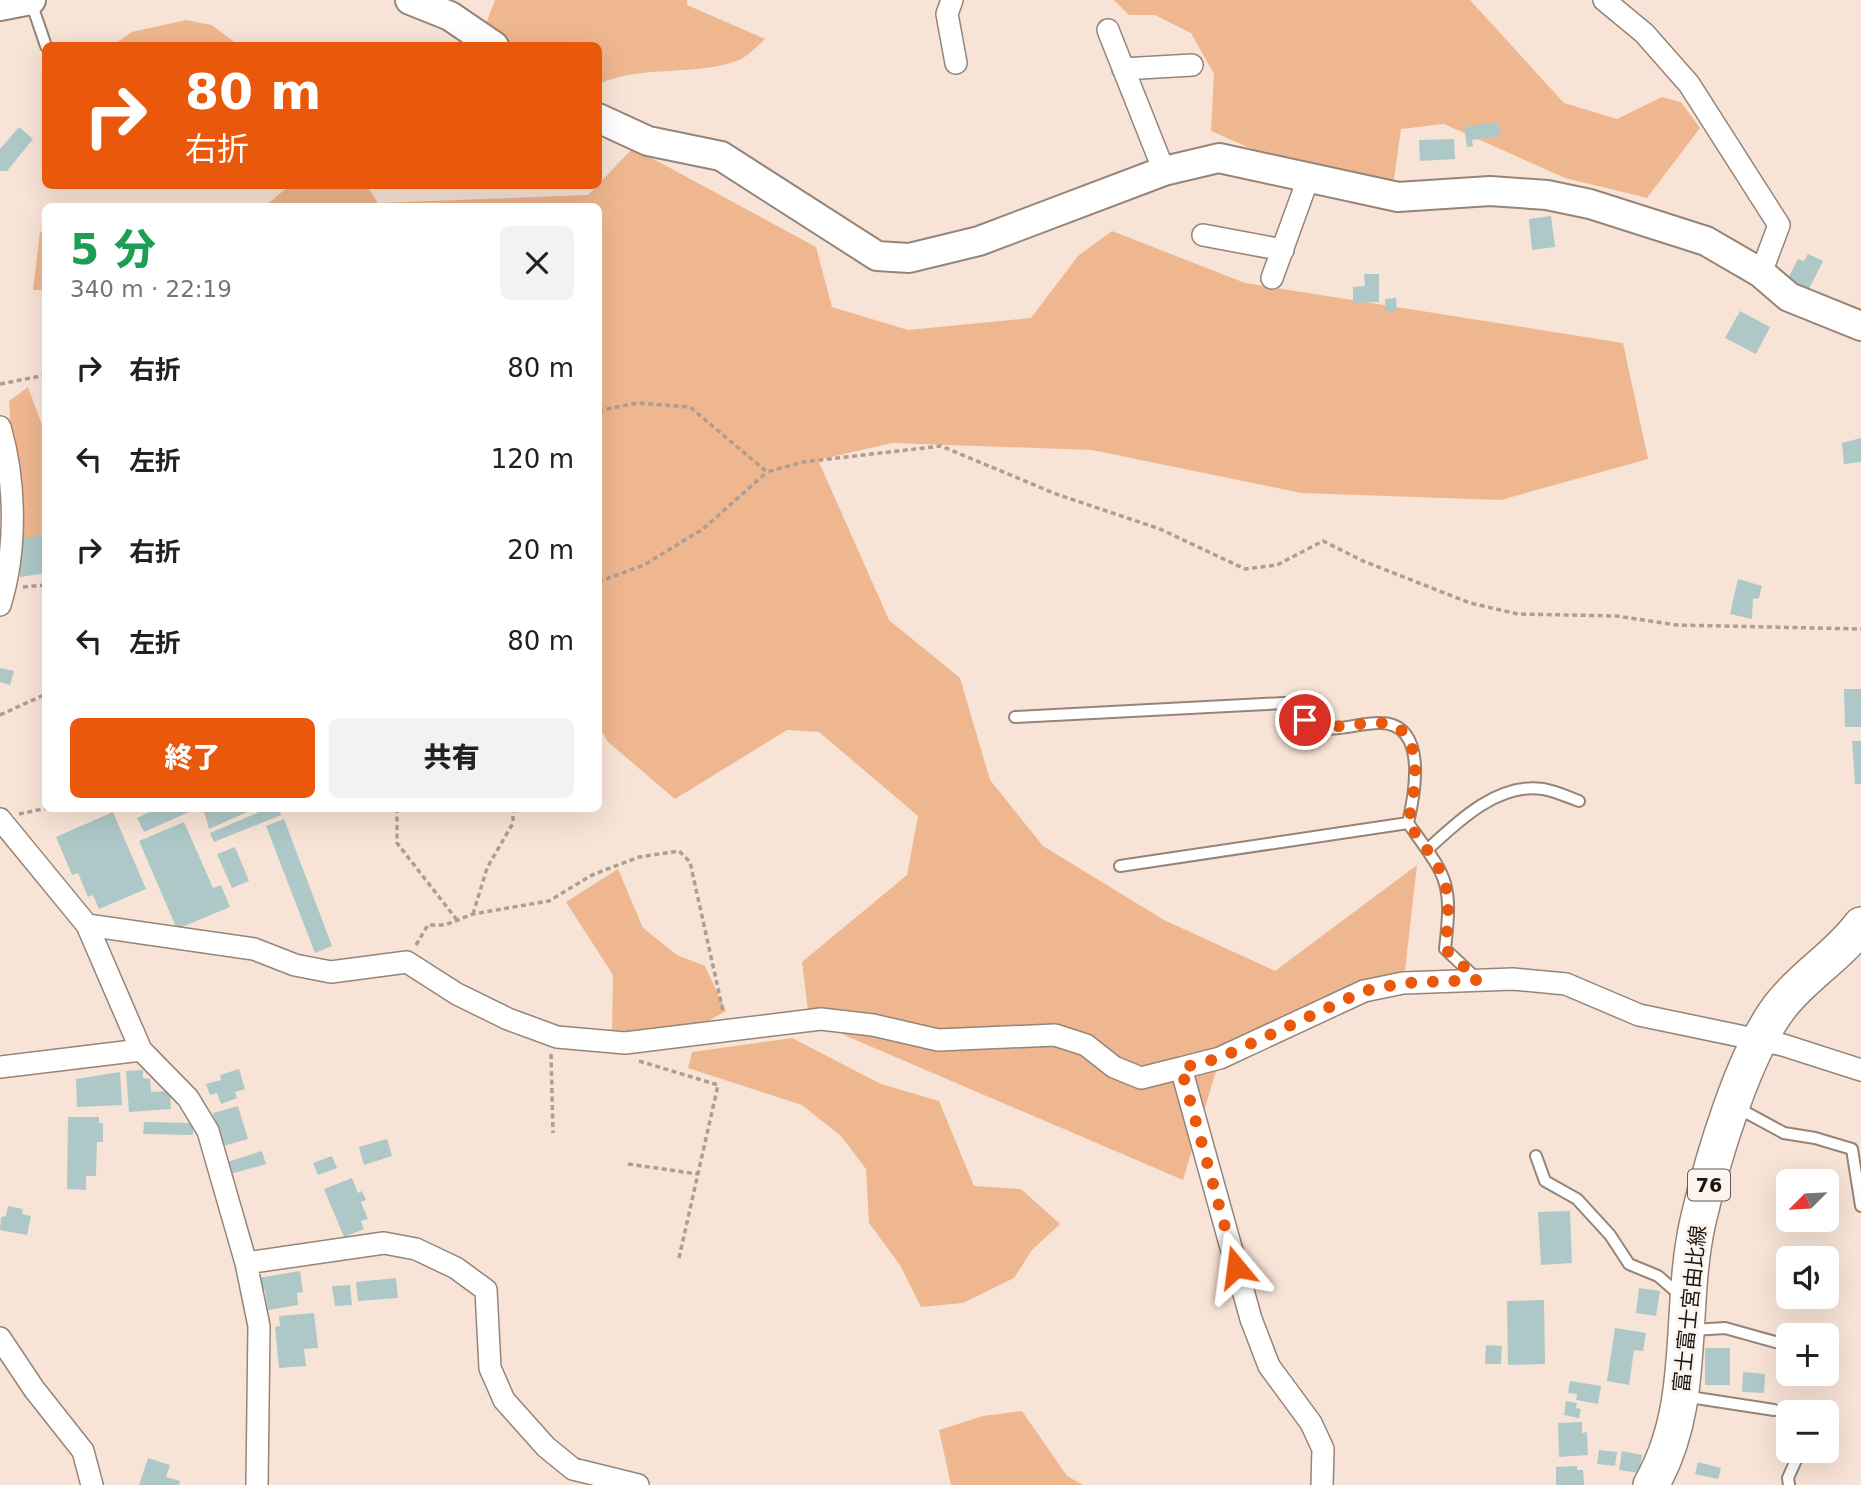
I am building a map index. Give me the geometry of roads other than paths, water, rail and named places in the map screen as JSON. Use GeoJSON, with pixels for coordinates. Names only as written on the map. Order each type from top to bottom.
{"type":"FeatureCollection","features":[{"type":"Feature","properties":{"kind":"main road","name":"富士富士宮由比線"},"geometry":{"type":"LineString","coordinates":[[1651,1485],[1663,1464],[1676,1428],[1699,1219],[1746,1066],[1781,1004],[1861,925]]}},
{"type":"Feature","properties":{"kind":"street"},"geometry":{"type":"LineString","coordinates":[[0,6],[30,0]]}},
{"type":"Feature","properties":{"kind":"street"},"geometry":{"type":"LineString","coordinates":[[410,0],[450,16],[488,42]]}},
{"type":"Feature","properties":{"kind":"street"},"geometry":{"type":"LineString","coordinates":[[952,0],[947,13],[956,63]]}},
{"type":"Feature","properties":{"kind":"street"},"geometry":{"type":"LineString","coordinates":[[1604,0],[1644,33],[1689,84],[1779,225],[1761,273]]}},
{"type":"Feature","properties":{"kind":"street"},"geometry":{"type":"LineString","coordinates":[[1108,30],[1164,171]]}},
{"type":"Feature","properties":{"kind":"street"},"geometry":{"type":"LineString","coordinates":[[1123,69],[1192,65]]}},
{"type":"Feature","properties":{"kind":"street"},"geometry":{"type":"LineString","coordinates":[[602,120],[648,141],[721,156],[877,256],[908,258],[979,241],[1164,171],[1219,158],[1398,197],[1490,191],[1547,195],[1590,204],[1706,241],[1761,273],[1789,297],[1861,326]]}},
{"type":"Feature","properties":{"kind":"street"},"geometry":{"type":"LineString","coordinates":[[1272,278],[1308,179]]}},
{"type":"Feature","properties":{"kind":"street"},"geometry":{"type":"LineString","coordinates":[[1203,235],[1283,250]]}},
{"type":"Feature","properties":{"kind":"street"},"geometry":{"type":"LineString","coordinates":[[0,427],[12,475],[10,554],[0,605]]}},
{"type":"Feature","properties":{"kind":"street"},"geometry":{"type":"LineString","coordinates":[[6,817],[87,925],[141,1050],[188,1098],[208,1131],[247,1263],[259,1326],[257,1485]]}},
{"type":"Feature","properties":{"kind":"street"},"geometry":{"type":"LineString","coordinates":[[87,925],[254,949],[295,965],[331,972],[407,962],[498,1014],[551,1035],[630,1043],[821,1018],[873,1025],[938,1040],[1055,1035],[1086,1045],[1114,1068],[1142,1078],[1220,1058],[1364,991],[1404,983],[1513,979],[1566,984],[1639,1015],[1761,1040],[1861,1070]]}},
{"type":"Feature","properties":{"kind":"street"},"geometry":{"type":"LineString","coordinates":[[0,1067],[141,1050]]}},
{"type":"Feature","properties":{"kind":"street"},"geometry":{"type":"LineString","coordinates":[[1181,1068],[1251,1319],[1269,1366],[1311,1423],[1323,1449],[1322,1485]]}},
{"type":"Feature","properties":{"kind":"street"},"geometry":{"type":"LineString","coordinates":[[247,1263],[384,1242],[416,1249],[456,1268],[486,1290],[490,1368],[504,1400],[546,1447],[573,1468],[638,1485]]}},
{"type":"Feature","properties":{"kind":"street"},"geometry":{"type":"LineString","coordinates":[[0,1338],[34,1389],[83,1451],[92,1485]]}},
{"type":"Feature","properties":{"kind":"lane"},"geometry":{"type":"LineString","coordinates":[[30,0],[45,42]]}},
{"type":"Feature","properties":{"kind":"lane"},"geometry":{"type":"LineString","coordinates":[[1015,717],[1284,703],[1321,728],[1382,722],[1401,729],[1413,744],[1415,796],[1408,823],[1443,873],[1450,895],[1445,949],[1478,980]]}},
{"type":"Feature","properties":{"kind":"lane"},"geometry":{"type":"LineString","coordinates":[[1427,850],[1466,814],[1508,793],[1542,789],[1579,801]]}},
{"type":"Feature","properties":{"kind":"lane"},"geometry":{"type":"LineString","coordinates":[[1120,866],[1408,823]]}},
{"type":"Feature","properties":{"kind":"lane"},"geometry":{"type":"LineString","coordinates":[[1733,1105],[1784,1133],[1815,1138],[1857,1150],[1861,1206]]}},
{"type":"Feature","properties":{"kind":"lane"},"geometry":{"type":"LineString","coordinates":[[1536,1156],[1545,1181],[1577,1199],[1611,1235],[1629,1264],[1658,1276],[1687,1315],[1776,1342]]}},
{"type":"Feature","properties":{"kind":"lane"},"geometry":{"type":"LineString","coordinates":[[1681,1396],[1774,1410]]}},
{"type":"Feature","properties":{"kind":"lane"},"geometry":{"type":"LineString","coordinates":[[1789,1485],[1788,1478],[1795,1463]]}}]}
